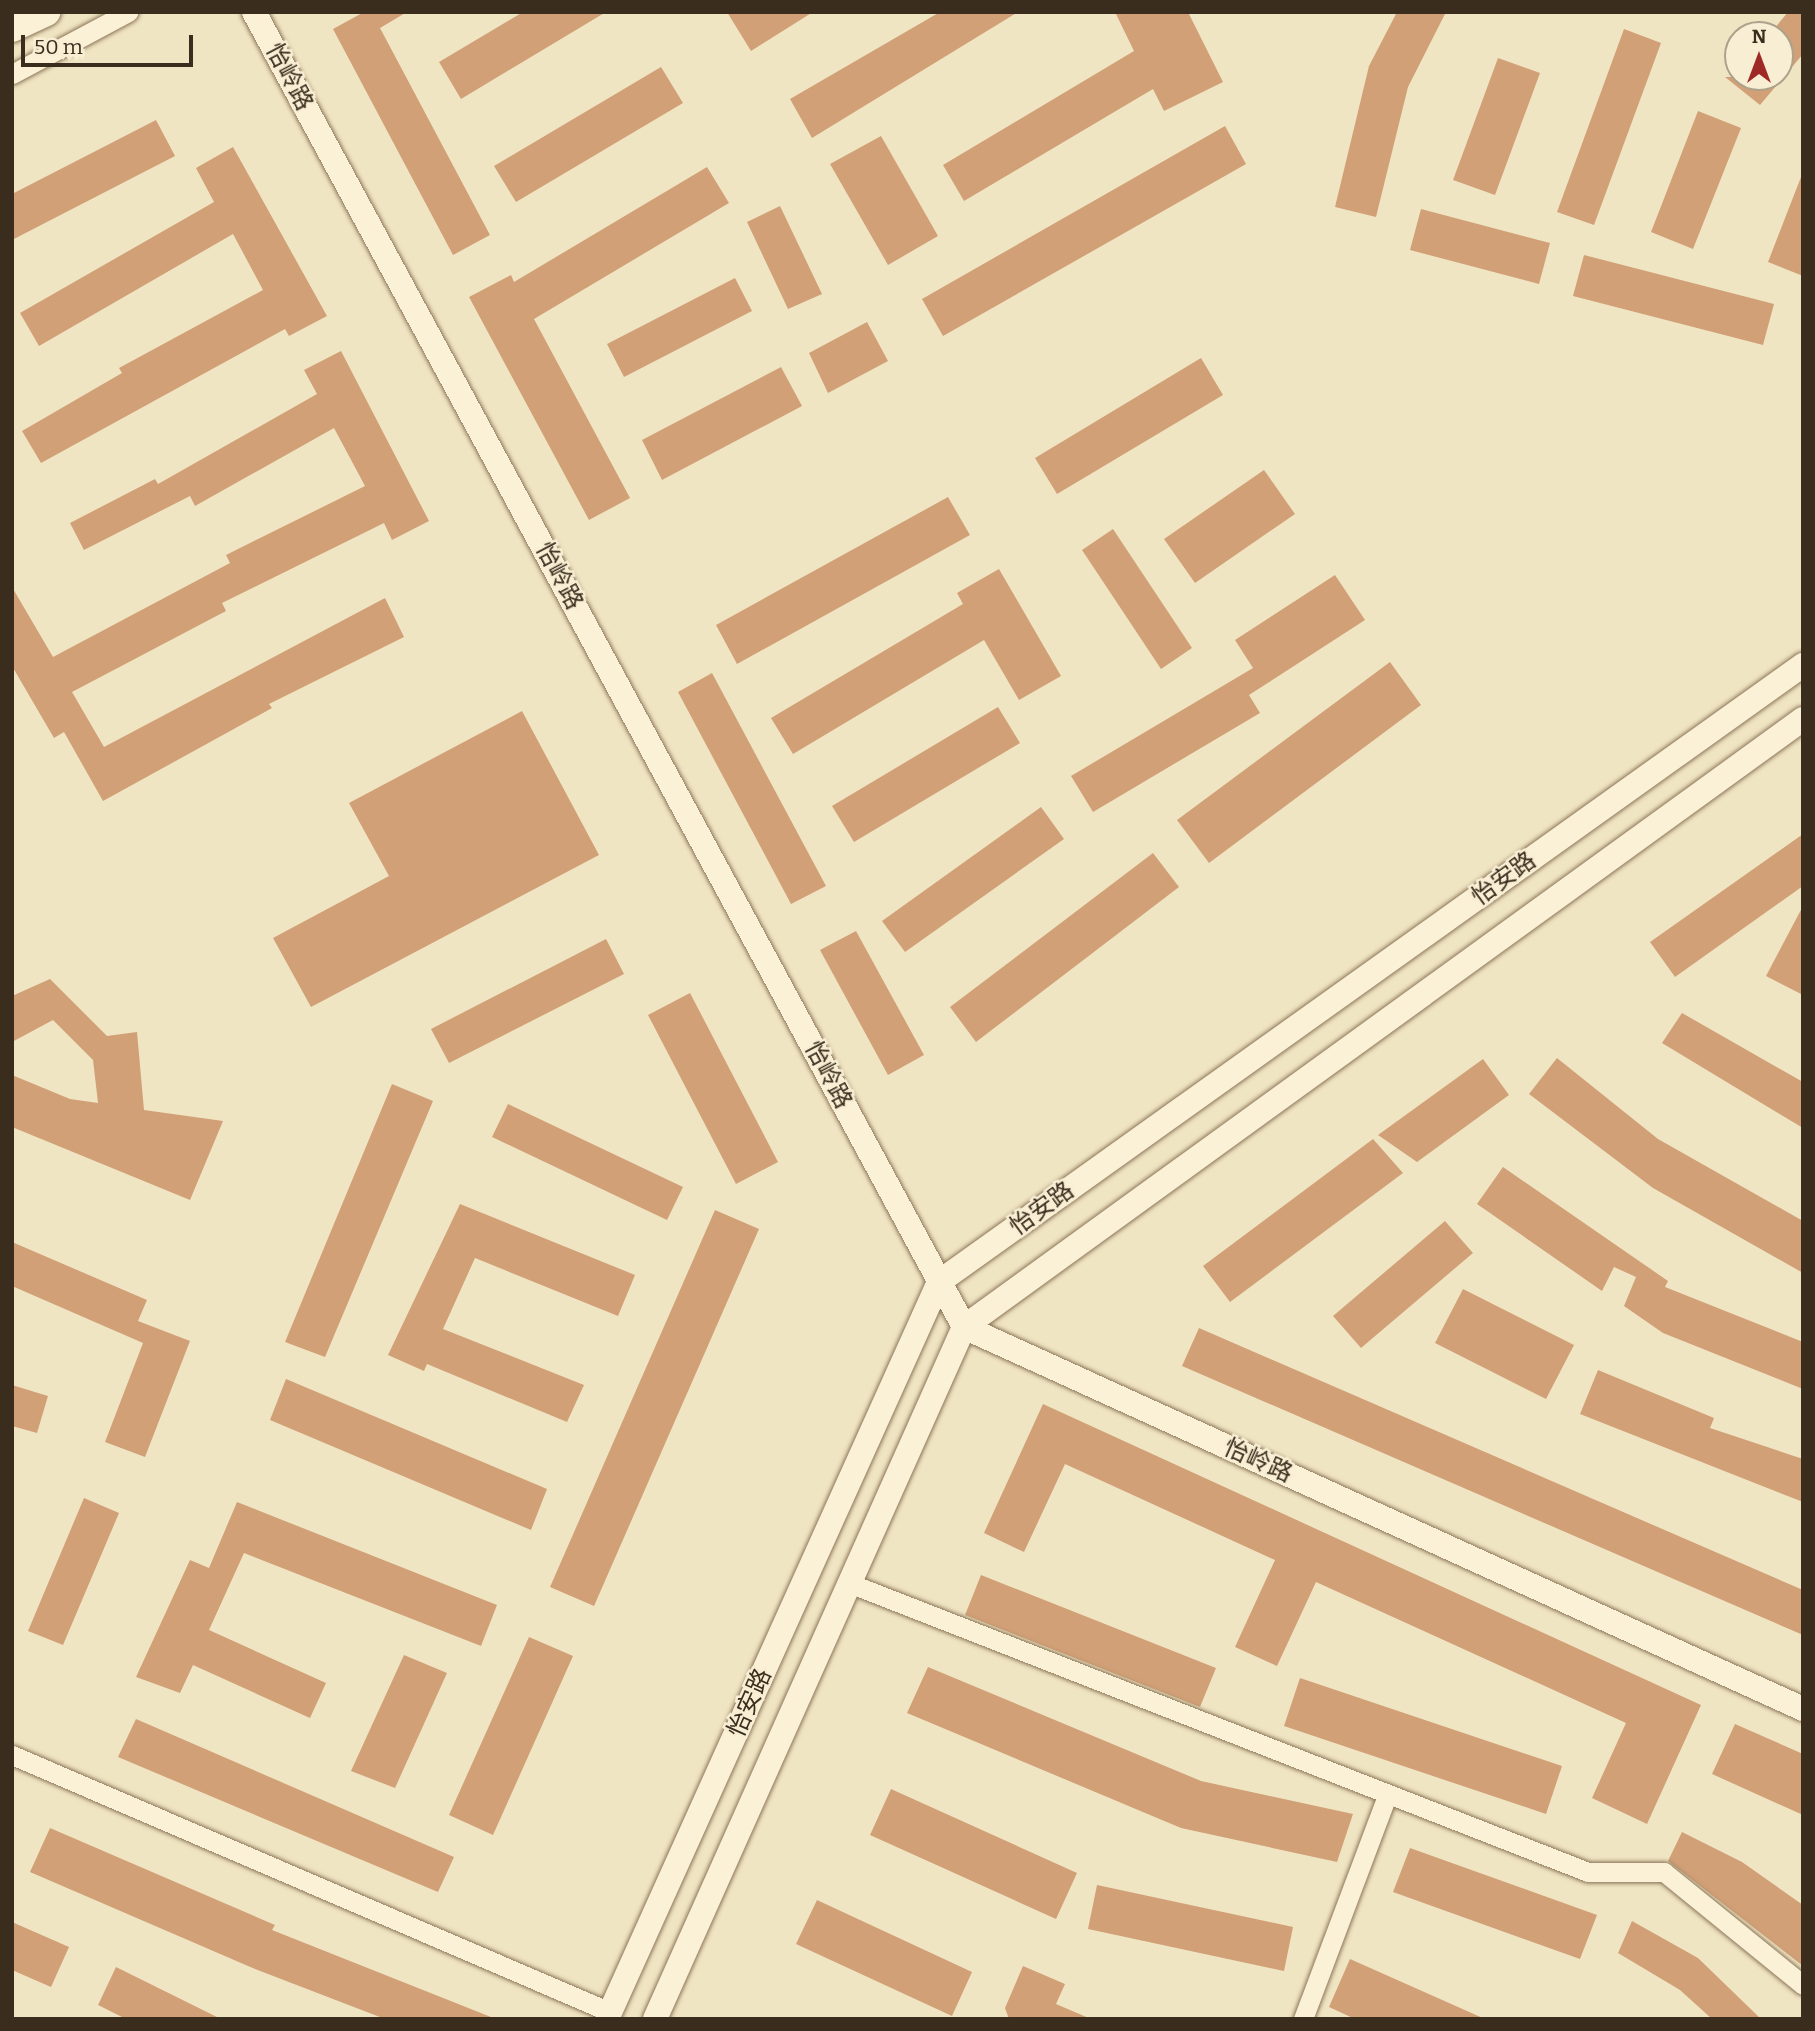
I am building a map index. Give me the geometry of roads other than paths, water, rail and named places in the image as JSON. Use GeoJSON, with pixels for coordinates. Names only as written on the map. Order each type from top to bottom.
{"type":"FeatureCollection","features":[{"type":"Feature","properties":{"kind":"main road"},"geometry":{"type":"LineString","coordinates":[[12,29],[47,12]]}},
{"type":"Feature","properties":{"kind":"street"},"geometry":{"type":"LineString","coordinates":[[12,75],[128,12]]}},
{"type":"Feature","properties":{"kind":"street","name":"怡岭路"},"geometry":{"type":"LineString","coordinates":[[254,12],[964,1327],[1803,1709]]}},
{"type":"Feature","properties":{"kind":"street","name":"怡安路"},"geometry":{"type":"LineString","coordinates":[[609,2016],[939,1282],[1803,665]]}},
{"type":"Feature","properties":{"kind":"street","name":"怡安路"},"geometry":{"type":"LineString","coordinates":[[655,2019],[964,1327],[1803,719]]}},
{"type":"Feature","properties":{"kind":"street"},"geometry":{"type":"LineString","coordinates":[[849,1583],[1387,1796],[1588,1872],[1664,1872],[1803,1985]]}},
{"type":"Feature","properties":{"kind":"street"},"geometry":{"type":"LineString","coordinates":[[12,1755],[609,2016]]}},
{"type":"Feature","properties":{"kind":"street"},"geometry":{"type":"LineString","coordinates":[[1303,2019],[1387,1796]]}}]}
